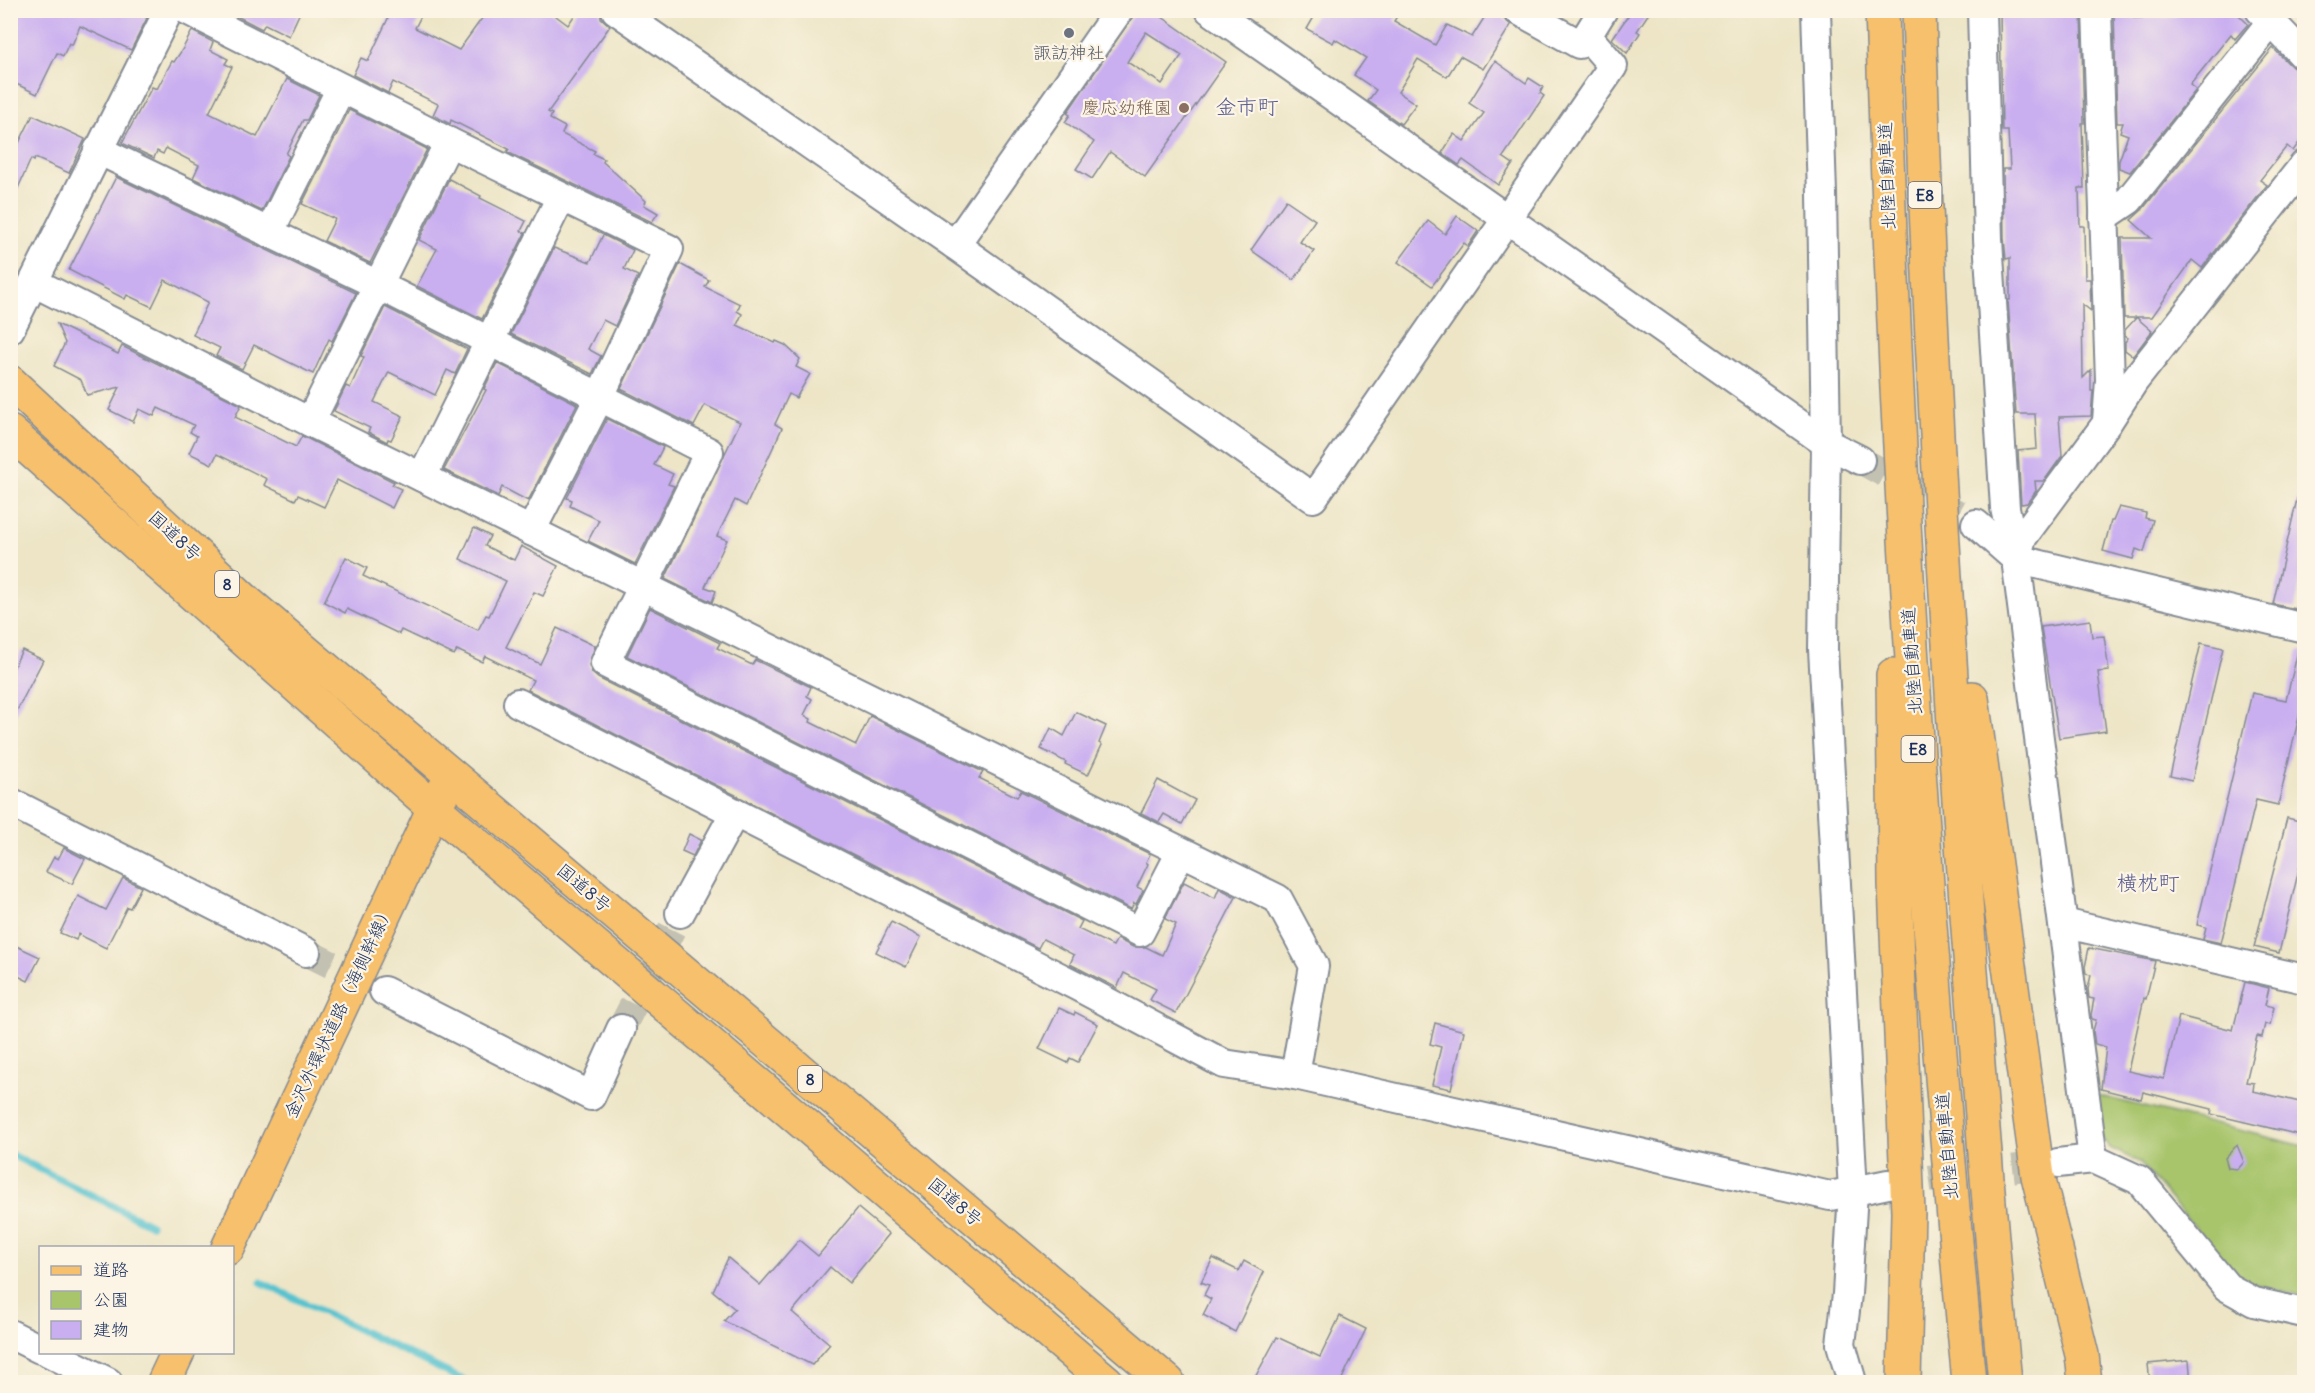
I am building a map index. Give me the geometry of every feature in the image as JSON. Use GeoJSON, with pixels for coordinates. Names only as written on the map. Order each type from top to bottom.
{"type":"FeatureCollection","features":[{"type":"Feature","properties":{"kind":"main road","name":"北陸自動車道"},"geometry":{"type":"LineString","coordinates":[[1882,10],[1893,322],[1912,661],[1934,976],[1969,1383]]}},
{"type":"Feature","properties":{"kind":"main road","name":"北陸自動車道"},"geometry":{"type":"LineString","coordinates":[[1919,10],[1933,380],[1969,943],[1991,1234],[2005,1383]]}},
{"type":"Feature","properties":{"kind":"main road"},"geometry":{"type":"LineString","coordinates":[[1885,115],[1882,216],[1891,538],[1895,884],[1908,1212],[1904,1383]]}},
{"type":"Feature","properties":{"kind":"main road"},"geometry":{"type":"LineString","coordinates":[[1933,380],[1968,670],[2038,1176],[2082,1355],[2085,1383]]}},
{"type":"Feature","properties":{"kind":"main road","name":"国道8号"},"geometry":{"type":"LineString","coordinates":[[10,382],[247,602],[1168,1383]]}},
{"type":"Feature","properties":{"kind":"main road","name":"国道8号"},"geometry":{"type":"LineString","coordinates":[[10,432],[434,808],[1107,1383]]}},
{"type":"Feature","properties":{"kind":"main road","name":"金沢外環状道路（海側幹線）"},"geometry":{"type":"LineString","coordinates":[[229,1246],[434,808],[452,776]]}},
{"type":"Feature","properties":{"kind":"main road"},"geometry":{"type":"LineString","coordinates":[[164,1383],[178,1354]]}},
{"type":"Feature","properties":{"kind":"street"},"geometry":{"type":"LineString","coordinates":[[10,329],[35,283],[169,10]]}},
{"type":"Feature","properties":{"kind":"street"},"geometry":{"type":"LineString","coordinates":[[187,10],[449,142],[669,249],[600,396],[531,531]]}},
{"type":"Feature","properties":{"kind":"street"},"geometry":{"type":"LineString","coordinates":[[616,10],[955,245],[1313,498],[1613,66],[1587,36]]}},
{"type":"Feature","properties":{"kind":"street"},"geometry":{"type":"LineString","coordinates":[[955,245],[1119,10]]}},
{"type":"Feature","properties":{"kind":"street"},"geometry":{"type":"LineString","coordinates":[[1210,10],[1826,443],[1860,460]]}},
{"type":"Feature","properties":{"kind":"street"},"geometry":{"type":"LineString","coordinates":[[1518,10],[1579,44],[1587,36],[1603,10]]}},
{"type":"Feature","properties":{"kind":"street"},"geometry":{"type":"LineString","coordinates":[[1815,10],[1822,194],[1826,443],[1823,649],[1853,1191],[1848,1294],[1841,1344],[1852,1383]]}},
{"type":"Feature","properties":{"kind":"street"},"geometry":{"type":"LineString","coordinates":[[1982,10],[1990,274],[2005,508],[2016,560],[2093,1159]]}},
{"type":"Feature","properties":{"kind":"street"},"geometry":{"type":"LineString","coordinates":[[2097,10],[2110,380],[2107,423]]}},
{"type":"Feature","properties":{"kind":"street"},"geometry":{"type":"LineString","coordinates":[[2104,217],[2129,200],[2266,16],[2304,56]]}},
{"type":"Feature","properties":{"kind":"street"},"geometry":{"type":"LineString","coordinates":[[270,233],[341,88]]}},
{"type":"Feature","properties":{"kind":"street"},"geometry":{"type":"LineString","coordinates":[[310,422],[449,142]]}},
{"type":"Feature","properties":{"kind":"street"},"geometry":{"type":"LineString","coordinates":[[99,150],[378,285],[709,452],[605,663],[1140,932],[1181,852]]}},
{"type":"Feature","properties":{"kind":"street"},"geometry":{"type":"LineString","coordinates":[[2016,560],[2022,538],[2107,423],[2134,381],[2304,165]]}},
{"type":"Feature","properties":{"kind":"street"},"geometry":{"type":"LineString","coordinates":[[422,477],[561,197]]}},
{"type":"Feature","properties":{"kind":"street"},"geometry":{"type":"LineString","coordinates":[[35,283],[310,422],[1278,899],[1314,966],[1295,1075]]}},
{"type":"Feature","properties":{"kind":"street"},"geometry":{"type":"LineString","coordinates":[[1976,524],[2016,560],[2304,628]]}},
{"type":"Feature","properties":{"kind":"street"},"geometry":{"type":"LineString","coordinates":[[518,703],[1068,982],[1224,1064],[1295,1075],[1830,1196],[1888,1184]]}},
{"type":"Feature","properties":{"kind":"street"},"geometry":{"type":"LineString","coordinates":[[10,802],[306,952]]}},
{"type":"Feature","properties":{"kind":"street"},"geometry":{"type":"LineString","coordinates":[[680,913],[734,814]]}},
{"type":"Feature","properties":{"kind":"street"},"geometry":{"type":"LineString","coordinates":[[2062,923],[2304,979]]}},
{"type":"Feature","properties":{"kind":"street"},"geometry":{"type":"LineString","coordinates":[[384,991],[591,1096],[621,1029]]}},
{"type":"Feature","properties":{"kind":"street"},"geometry":{"type":"LineString","coordinates":[[2058,1163],[2093,1159],[2139,1180],[2227,1287],[2254,1302],[2304,1313]]}},
{"type":"Feature","properties":{"kind":"street"},"geometry":{"type":"LineString","coordinates":[[10,1334],[39,1348]]}},
{"type":"Feature","properties":{"kind":"street"},"geometry":{"type":"LineString","coordinates":[[50,1354],[108,1383]]}},
{"type":"Feature","properties":{"kind":"green space"},"geometry":{"type":"Polygon","coordinates":[[[2096,1095],[2304,1146],[2304,1296],[2244,1282],[2139,1162],[2110,1148],[2100,1136],[2096,1095]]]}},
{"type":"Feature","properties":{"kind":"building"},"geometry":{"type":"Polygon","coordinates":[[[10,10],[132,10],[147,18],[131,50],[80,26],[72,45],[69,43],[63,56],[57,53],[37,94],[10,81],[10,10]]]}},
{"type":"Feature","properties":{"kind":"building"},"geometry":{"type":"Polygon","coordinates":[[[225,10],[301,10],[289,36],[265,24],[262,29],[225,10]]]}},
{"type":"Feature","properties":{"kind":"building"},"geometry":{"type":"Polygon","coordinates":[[[392,10],[424,10],[415,28],[459,50],[488,10],[548,10],[568,25],[578,10],[600,10],[601,18],[610,26],[548,112],[552,114],[550,119],[565,127],[562,134],[595,151],[593,154],[604,159],[603,162],[646,201],[644,205],[658,213],[652,222],[507,152],[509,149],[451,120],[450,124],[433,115],[438,104],[393,82],[388,93],[353,75],[361,58],[368,61],[392,10]]]}},
{"type":"Feature","properties":{"kind":"building"},"geometry":{"type":"Polygon","coordinates":[[[1137,10],[1152,10],[1226,62],[1145,177],[1110,152],[1092,179],[1076,169],[1094,142],[1065,122],[1070,115],[1067,113],[1137,10]],[[1146,32],[1127,62],[1162,84],[1182,55],[1146,32]]]}},
{"type":"Feature","properties":{"kind":"building"},"geometry":{"type":"Polygon","coordinates":[[[1318,10],[1401,10],[1394,21],[1435,45],[1447,25],[1472,37],[1489,10],[1502,10],[1504,19],[1511,25],[1483,69],[1460,56],[1447,77],[1418,59],[1398,92],[1416,104],[1401,124],[1368,101],[1376,90],[1354,75],[1366,58],[1335,39],[1333,43],[1307,29],[1318,10]]]}},
{"type":"Feature","properties":{"kind":"building"},"geometry":{"type":"Polygon","coordinates":[[[1632,10],[1651,10],[1637,31],[1640,33],[1627,53],[1612,39],[1632,10]]]}},
{"type":"Feature","properties":{"kind":"building"},"geometry":{"type":"Polygon","coordinates":[[[2000,10],[2081,10],[2084,188],[2079,188],[2080,226],[2084,226],[2085,279],[2090,279],[2091,311],[2082,304],[2083,378],[2091,370],[2091,391],[2093,391],[2091,416],[2059,417],[2062,456],[2044,481],[2035,481],[2036,491],[2027,503],[2021,504],[2018,451],[2037,449],[2035,414],[2016,414],[2008,300],[2010,300],[2010,258],[2006,259],[2004,238],[2003,169],[2010,169],[2008,131],[2002,131],[2000,10]]]}},
{"type":"Feature","properties":{"kind":"building"},"geometry":{"type":"Polygon","coordinates":[[[2181,10],[2234,10],[2248,24],[2235,39],[2231,34],[2190,85],[2196,90],[2130,172],[2119,168],[2119,161],[2128,135],[2120,132],[2123,123],[2117,123],[2114,12],[2134,12],[2134,18],[2175,17],[2181,10]]]}},
{"type":"Feature","properties":{"kind":"building"},"geometry":{"type":"Polygon","coordinates":[[[192,31],[213,42],[210,50],[228,59],[225,64],[232,67],[209,113],[257,137],[287,79],[319,95],[286,154],[289,156],[262,211],[193,178],[199,165],[166,148],[163,154],[157,151],[154,158],[122,143],[152,87],[157,89],[192,31]]]}},
{"type":"Feature","properties":{"kind":"building"},"geometry":{"type":"Polygon","coordinates":[[[2273,48],[2292,67],[2304,74],[2304,136],[2293,151],[2287,146],[2260,180],[2267,185],[2202,268],[2192,260],[2152,317],[2136,317],[2152,331],[2133,356],[2125,350],[2125,342],[2128,338],[2125,336],[2125,330],[2136,318],[2124,318],[2122,238],[2151,238],[2131,220],[2142,210],[2273,48]]]}},
{"type":"Feature","properties":{"kind":"building"},"geometry":{"type":"Polygon","coordinates":[[[1495,61],[1526,83],[1529,78],[1543,87],[1540,93],[1544,96],[1503,157],[1513,164],[1498,185],[1463,160],[1459,165],[1442,153],[1454,134],[1464,141],[1484,113],[1469,103],[1495,61]]]}},
{"type":"Feature","properties":{"kind":"building"},"geometry":{"type":"Polygon","coordinates":[[[349,110],[427,149],[370,263],[324,241],[335,219],[302,204],[349,110]]]}},
{"type":"Feature","properties":{"kind":"building"},"geometry":{"type":"Polygon","coordinates":[[[33,115],[85,139],[69,173],[35,158],[34,161],[31,159],[10,206],[10,161],[33,115]]]}},
{"type":"Feature","properties":{"kind":"building"},"geometry":{"type":"Polygon","coordinates":[[[116,177],[356,293],[332,341],[329,339],[313,374],[254,345],[242,369],[216,356],[220,348],[193,335],[208,302],[165,280],[152,307],[127,295],[125,299],[69,270],[116,177]]]}},
{"type":"Feature","properties":{"kind":"building"},"geometry":{"type":"Polygon","coordinates":[[[449,179],[481,196],[480,198],[526,221],[521,231],[525,233],[482,319],[417,286],[437,249],[419,240],[449,179]]]}},
{"type":"Feature","properties":{"kind":"building"},"geometry":{"type":"Polygon","coordinates":[[[1286,200],[1315,220],[1300,242],[1314,251],[1294,280],[1251,250],[1286,200]]]}},
{"type":"Feature","properties":{"kind":"building"},"geometry":{"type":"Polygon","coordinates":[[[1457,216],[1478,231],[1468,246],[1464,243],[1432,286],[1398,262],[1428,221],[1445,234],[1457,216]]]}},
{"type":"Feature","properties":{"kind":"building"},"geometry":{"type":"Polygon","coordinates":[[[603,235],[633,250],[624,269],[638,276],[615,326],[603,320],[588,349],[601,356],[592,374],[511,334],[554,248],[590,262],[603,235]]]}},
{"type":"Feature","properties":{"kind":"building"},"geometry":{"type":"Polygon","coordinates":[[[680,264],[709,280],[705,287],[740,304],[737,311],[742,314],[737,325],[775,343],[776,341],[785,345],[800,359],[796,367],[810,374],[796,398],[789,394],[775,424],[782,428],[746,506],[735,500],[717,536],[727,540],[705,587],[716,591],[712,602],[665,579],[740,422],[705,405],[694,426],[621,389],[680,264]]]}},
{"type":"Feature","properties":{"kind":"building"},"geometry":{"type":"Polygon","coordinates":[[[385,307],[467,349],[455,374],[447,370],[435,395],[389,372],[374,402],[403,416],[391,440],[388,439],[387,442],[368,432],[370,428],[334,411],[346,386],[350,388],[364,357],[361,356],[385,307]]]}},
{"type":"Feature","properties":{"kind":"building"},"geometry":{"type":"Polygon","coordinates":[[[57,324],[118,354],[122,346],[241,405],[235,417],[296,447],[302,436],[394,482],[392,485],[401,489],[392,508],[337,480],[324,507],[298,495],[295,500],[264,485],[267,479],[217,454],[212,464],[189,453],[197,436],[190,432],[194,425],[158,408],[154,416],[139,409],[133,422],[109,410],[120,387],[87,395],[81,380],[54,366],[65,343],[57,324]]]}},
{"type":"Feature","properties":{"kind":"building"},"geometry":{"type":"Polygon","coordinates":[[[497,363],[577,404],[528,501],[502,487],[498,496],[444,470],[486,390],[484,389],[497,363]]]}},
{"type":"Feature","properties":{"kind":"building"},"geometry":{"type":"Polygon","coordinates":[[[607,419],[663,447],[654,465],[673,474],[668,484],[674,486],[635,564],[588,541],[599,520],[570,506],[572,500],[567,498],[607,419]]]}},
{"type":"Feature","properties":{"kind":"building"},"geometry":{"type":"Polygon","coordinates":[[[2297,499],[2304,500],[2304,564],[2295,609],[2273,604],[2297,499]]]}},
{"type":"Feature","properties":{"kind":"building"},"geometry":{"type":"Polygon","coordinates":[[[2119,507],[2146,513],[2145,518],[2153,520],[2144,552],[2136,549],[2133,559],[2103,551],[2111,521],[2119,507]]]}},
{"type":"Feature","properties":{"kind":"building"},"geometry":{"type":"Polygon","coordinates":[[[474,528],[490,536],[485,546],[514,560],[521,546],[558,566],[543,596],[534,592],[506,647],[540,664],[557,628],[595,646],[589,665],[592,673],[598,678],[1082,921],[1078,929],[1113,946],[1117,939],[1133,947],[1146,947],[1162,955],[1176,924],[1165,919],[1184,882],[1215,898],[1219,888],[1236,897],[1176,1013],[1150,1000],[1156,989],[1124,973],[1117,988],[1070,964],[1074,955],[1043,939],[1038,948],[528,690],[533,680],[485,656],[482,662],[457,650],[454,655],[401,630],[399,634],[347,609],[345,613],[324,602],[346,557],[367,568],[363,576],[478,630],[486,615],[489,616],[506,581],[460,559],[474,528]]]}},
{"type":"Feature","properties":{"kind":"building"},"geometry":{"type":"Polygon","coordinates":[[[650,608],[720,643],[717,648],[752,665],[755,660],[811,687],[807,696],[812,699],[804,715],[811,719],[810,722],[856,745],[870,716],[983,772],[979,778],[1017,797],[1021,791],[1150,854],[1146,862],[1148,864],[1137,887],[1143,890],[1136,904],[1134,903],[1131,909],[627,656],[650,608]]]}},
{"type":"Feature","properties":{"kind":"building"},"geometry":{"type":"Polygon","coordinates":[[[2090,620],[2092,637],[2104,636],[2109,671],[2098,672],[2106,731],[2059,738],[2041,627],[2090,620]]]}},
{"type":"Feature","properties":{"kind":"building"},"geometry":{"type":"Polygon","coordinates":[[[2201,643],[2223,648],[2192,781],[2170,776],[2201,643]]]}},
{"type":"Feature","properties":{"kind":"building"},"geometry":{"type":"Polygon","coordinates":[[[22,650],[43,660],[10,724],[10,675],[22,650]]]}},
{"type":"Feature","properties":{"kind":"building"},"geometry":{"type":"Polygon","coordinates":[[[2298,651],[2304,651],[2304,696],[2278,805],[2256,800],[2221,943],[2203,939],[2206,927],[2197,925],[2252,693],[2286,700],[2298,651]]]}},
{"type":"Feature","properties":{"kind":"building"},"geometry":{"type":"Polygon","coordinates":[[[1076,712],[1106,726],[1099,743],[1102,745],[1088,775],[1041,749],[1051,728],[1064,736],[1076,712]]]}},
{"type":"Feature","properties":{"kind":"building"},"geometry":{"type":"Polygon","coordinates":[[[1158,780],[1195,800],[1182,824],[1164,814],[1159,822],[1141,813],[1158,780]]]}},
{"type":"Feature","properties":{"kind":"building"},"geometry":{"type":"Polygon","coordinates":[[[2287,818],[2304,822],[2304,848],[2279,953],[2254,947],[2287,818]]]}},
{"type":"Feature","properties":{"kind":"building"},"geometry":{"type":"Polygon","coordinates":[[[689,834],[701,840],[693,856],[682,851],[689,834]]]}},
{"type":"Feature","properties":{"kind":"building"},"geometry":{"type":"Polygon","coordinates":[[[64,848],[85,859],[72,884],[46,872],[54,857],[58,859],[64,848]]]}},
{"type":"Feature","properties":{"kind":"building"},"geometry":{"type":"Polygon","coordinates":[[[123,878],[141,887],[130,908],[127,907],[106,948],[78,934],[76,940],[60,933],[78,896],[106,910],[123,878]]]}},
{"type":"Feature","properties":{"kind":"building"},"geometry":{"type":"Polygon","coordinates":[[[891,922],[921,937],[906,967],[876,952],[891,922]]]}},
{"type":"Feature","properties":{"kind":"building"},"geometry":{"type":"Polygon","coordinates":[[[10,943],[40,957],[28,981],[10,972],[10,943]]]}},
{"type":"Feature","properties":{"kind":"building"},"geometry":{"type":"Polygon","coordinates":[[[2089,948],[2155,961],[2146,999],[2144,998],[2128,1071],[2164,1079],[2179,1016],[2233,1030],[2245,982],[2269,988],[2265,1005],[2274,1007],[2270,1025],[2265,1024],[2262,1037],[2257,1036],[2246,1082],[2254,1083],[2253,1091],[2304,1103],[2304,1136],[2211,1114],[2212,1109],[2143,1092],[2141,1099],[2101,1089],[2106,1047],[2095,1044],[2093,1031],[2096,1020],[2092,1019],[2091,1015],[2094,999],[2089,998],[2088,989],[2091,975],[2086,974],[2085,967],[2089,948]]]}},
{"type":"Feature","properties":{"kind":"building"},"geometry":{"type":"Polygon","coordinates":[[[1059,1008],[1074,1015],[1075,1012],[1098,1024],[1078,1062],[1070,1058],[1068,1063],[1039,1049],[1059,1008]]]}},
{"type":"Feature","properties":{"kind":"building"},"geometry":{"type":"Polygon","coordinates":[[[1435,1023],[1464,1031],[1451,1089],[1432,1085],[1441,1047],[1430,1044],[1435,1023]]]}},
{"type":"Feature","properties":{"kind":"building"},"geometry":{"type":"Polygon","coordinates":[[[2237,1145],[2244,1162],[2238,1169],[2228,1168],[2225,1158],[2237,1145]]]}},
{"type":"Feature","properties":{"kind":"building"},"geometry":{"type":"Polygon","coordinates":[[[858,1208],[889,1234],[849,1283],[830,1267],[792,1312],[830,1344],[812,1365],[724,1321],[735,1309],[713,1291],[728,1258],[760,1285],[799,1240],[818,1256],[858,1208]]]}},
{"type":"Feature","properties":{"kind":"building"},"geometry":{"type":"Polygon","coordinates":[[[1213,1258],[1239,1271],[1244,1261],[1264,1272],[1235,1332],[1203,1315],[1211,1299],[1204,1295],[1209,1285],[1201,1282],[1213,1258]]]}},
{"type":"Feature","properties":{"kind":"building"},"geometry":{"type":"Polygon","coordinates":[[[1340,1316],[1366,1329],[1340,1383],[1252,1383],[1277,1337],[1320,1357],[1340,1316]]]}},
{"type":"Feature","properties":{"kind":"building"},"geometry":{"type":"Polygon","coordinates":[[[2189,1360],[2191,1383],[2150,1383],[2148,1364],[2189,1360]]]}},
{"type":"Feature","properties":{"kind":"waterway"},"geometry":{"type":"LineString","coordinates":[[2285,10],[2304,30]]}},
{"type":"Feature","properties":{"kind":"waterway"},"geometry":{"type":"LineString","coordinates":[[10,1154],[151,1225]]}},
{"type":"Feature","properties":{"kind":"waterway"},"geometry":{"type":"LineString","coordinates":[[261,1282],[467,1382]]}},
{"type":"Feature","properties":{"kind":"tunnel"},"geometry":{"type":"LineString","coordinates":[[1860,460],[1976,524]]}},
{"type":"Feature","properties":{"kind":"tunnel"},"geometry":{"type":"LineString","coordinates":[[621,1029],[680,913]]}},
{"type":"Feature","properties":{"kind":"tunnel"},"geometry":{"type":"LineString","coordinates":[[306,952],[384,991]]}},
{"type":"Feature","properties":{"kind":"tunnel"},"geometry":{"type":"LineString","coordinates":[[1888,1184],[2058,1163]]}},
{"type":"Feature","properties":{"kind":"place","name":"諏訪神社"},"geometry":{"type":"Point","coordinates":[1069,33]}},
{"type":"Feature","properties":{"kind":"place","name":"慶応幼稚園"},"geometry":{"type":"Point","coordinates":[1184,108]}},
{"type":"Feature","properties":{"kind":"district","name":"金市町"},"geometry":{"type":"Point","coordinates":[1247,107]}},
{"type":"Feature","properties":{"kind":"district","name":"横枕町"},"geometry":{"type":"Point","coordinates":[2148,883]}}]}
